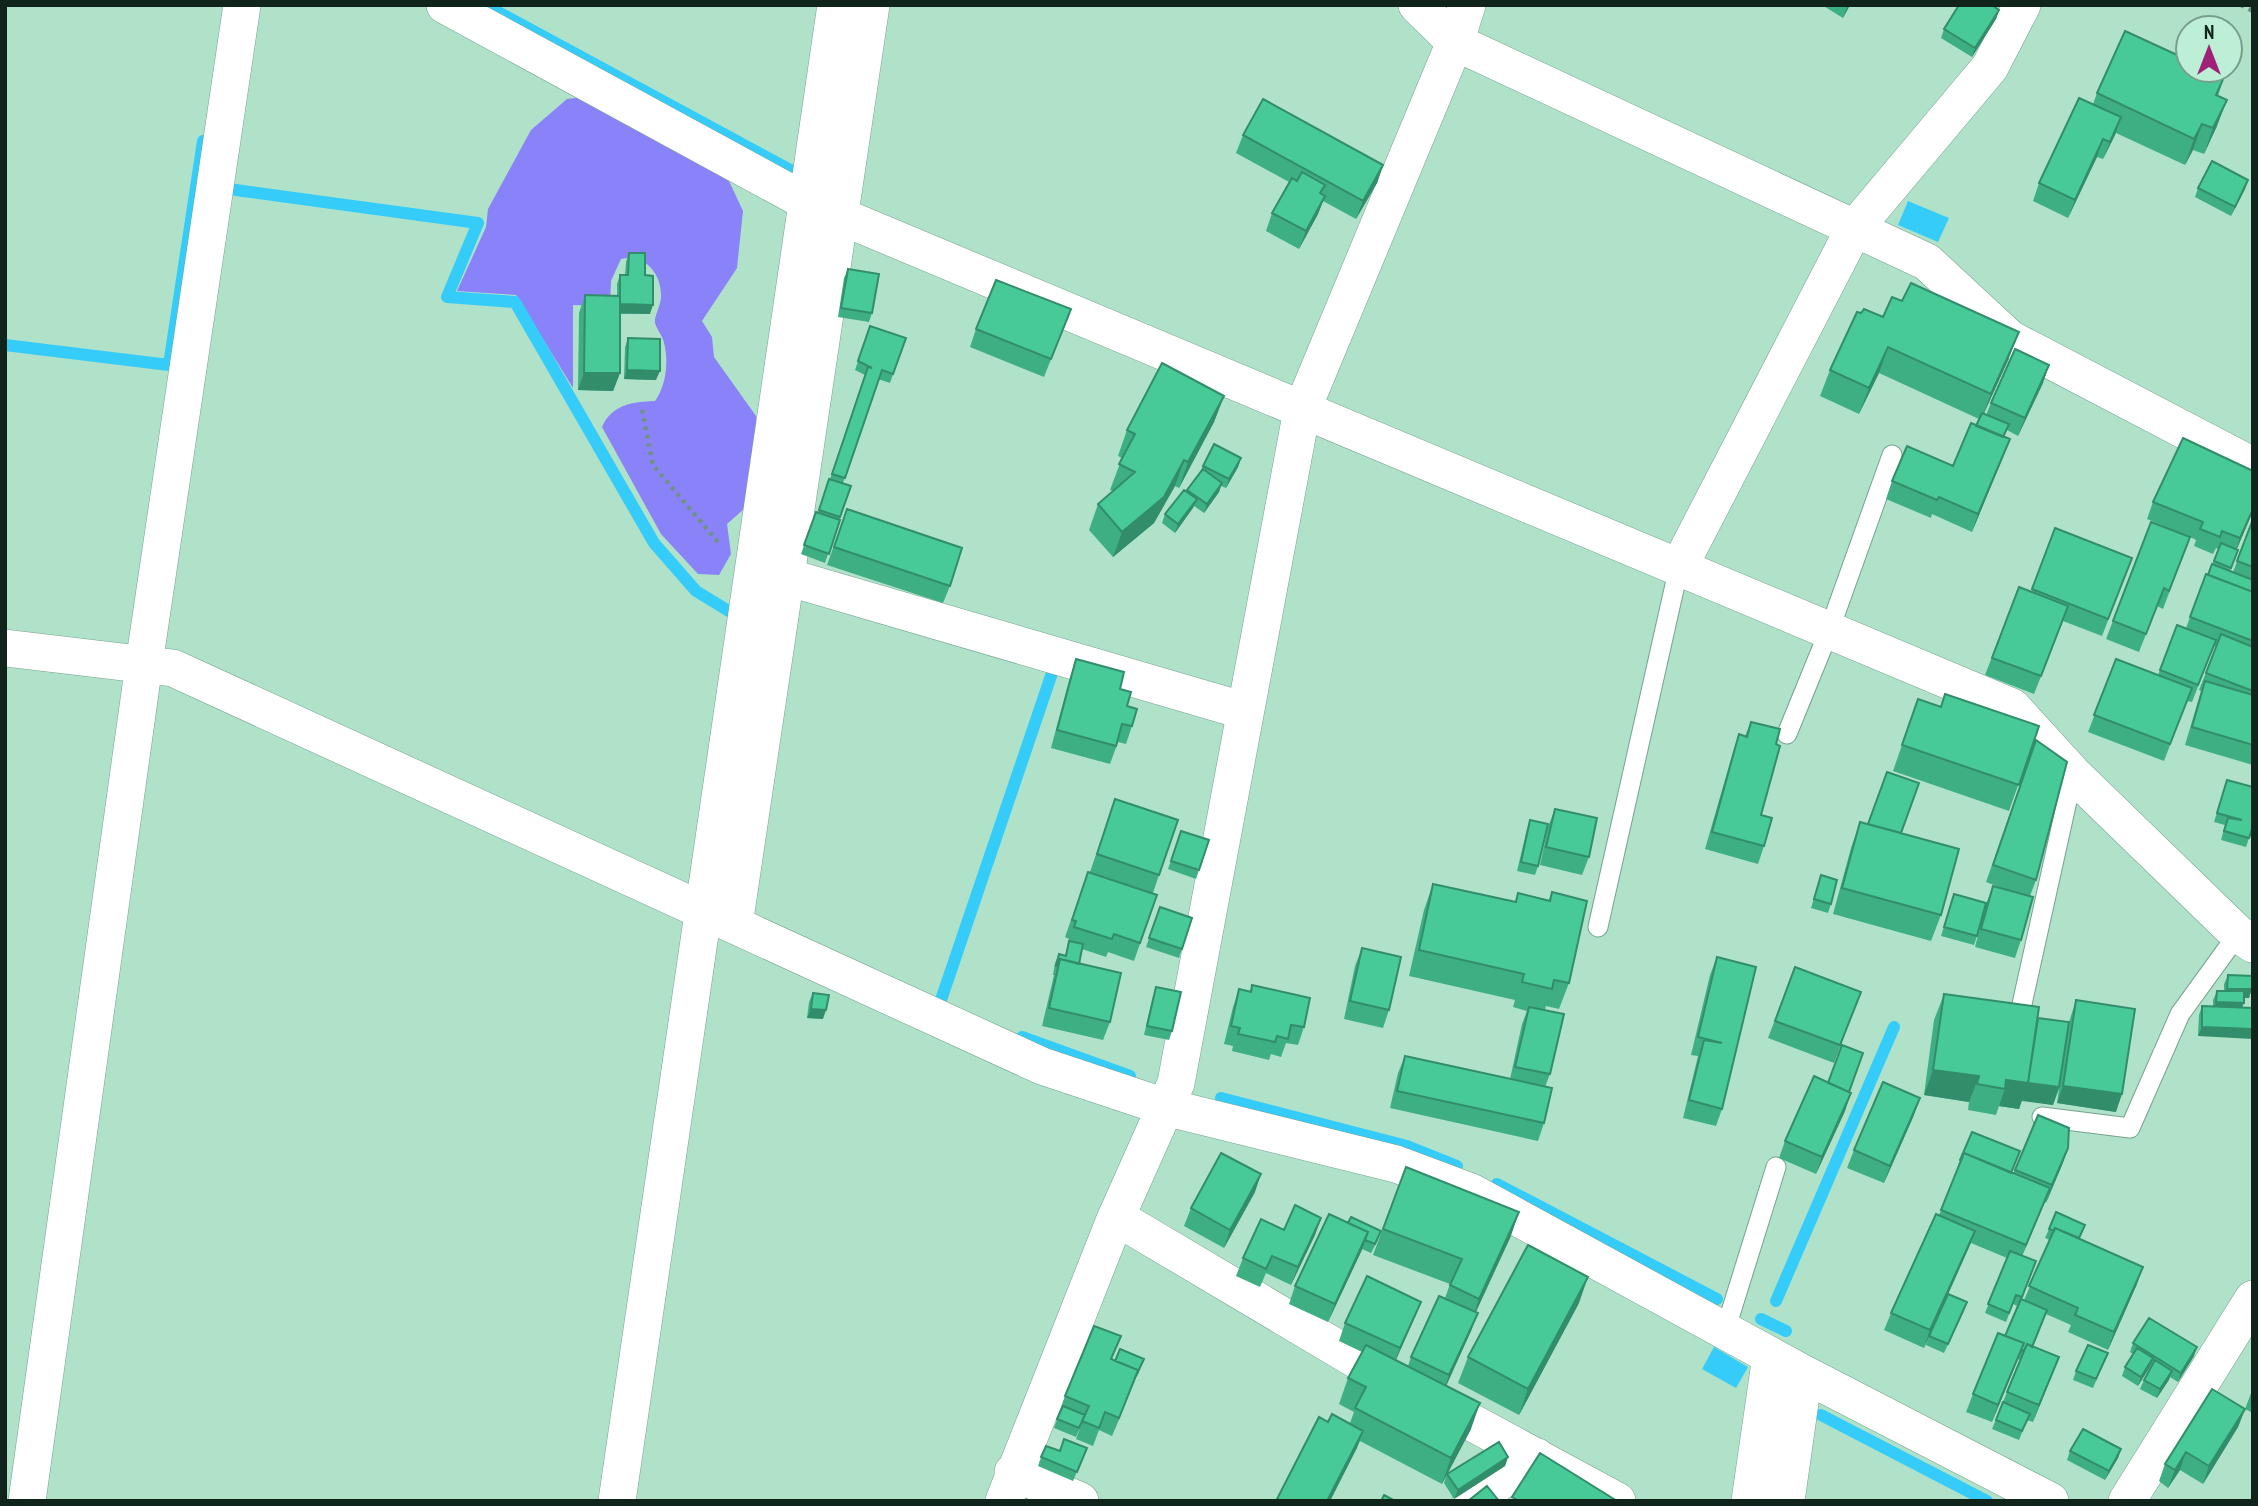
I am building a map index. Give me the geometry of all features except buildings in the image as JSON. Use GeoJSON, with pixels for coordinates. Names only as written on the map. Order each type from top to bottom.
{"type":"FeatureCollection","features":[{"type":"Feature","properties":{"kind":"street"},"geometry":{"type":"LineString","coordinates":[[27,1501],[144,664],[242,5]]}},
{"type":"Feature","properties":{"kind":"street"},"geometry":{"type":"LineString","coordinates":[[445,5],[807,202],[2012,707],[2073,774],[2246,939]]}},
{"type":"Feature","properties":{"kind":"street"},"geometry":{"type":"LineString","coordinates":[[771,572],[807,202],[836,5]]}},
{"type":"Feature","properties":{"kind":"street"},"geometry":{"type":"LineString","coordinates":[[617,1501],[719,918],[771,572],[840,216],[871,5]]}},
{"type":"Feature","properties":{"kind":"street"},"geometry":{"type":"LineString","coordinates":[[1417,5],[1455,42],[1927,262],[2010,339],[2253,466]]}},
{"type":"Feature","properties":{"kind":"street"},"geometry":{"type":"LineString","coordinates":[[1080,1501],[1009,1486],[1116,1217],[1177,1083],[1302,410],[1455,42],[1467,5]]}},
{"type":"Feature","properties":{"kind":"street"},"geometry":{"type":"LineString","coordinates":[[1679,567],[1854,229],[1990,67],[2022,5]]}},
{"type":"Feature","properties":{"kind":"street"},"geometry":{"type":"LineString","coordinates":[[771,572],[1245,711]]}},
{"type":"Feature","properties":{"kind":"street"},"geometry":{"type":"LineString","coordinates":[[5,648],[173,668],[1042,1066],[1165,1107],[1396,1164],[1471,1192],[1804,1374],[2050,1501]]}},
{"type":"Feature","properties":{"kind":"street"},"geometry":{"type":"LineString","coordinates":[[1116,1217],[1362,1363],[1617,1501]]}},
{"type":"Feature","properties":{"kind":"street"},"geometry":{"type":"LineString","coordinates":[[2127,1501],[2253,1299]]}},
{"type":"Feature","properties":{"kind":"street"},"geometry":{"type":"LineString","coordinates":[[1750,1501],[1771,1356]]}},
{"type":"Feature","properties":{"kind":"street"},"geometry":{"type":"LineString","coordinates":[[1786,1501],[1804,1374]]}},
{"type":"Feature","properties":{"kind":"street"},"geometry":{"type":"LineString","coordinates":[[1471,1501],[1536,1457]]}},
{"type":"Feature","properties":{"kind":"lane"},"geometry":{"type":"LineString","coordinates":[[1787,734],[1829,631],[1892,455]]}},
{"type":"Feature","properties":{"kind":"lane"},"geometry":{"type":"LineString","coordinates":[[1598,927],[1679,567]]}},
{"type":"Feature","properties":{"kind":"lane"},"geometry":{"type":"LineString","coordinates":[[2022,1004],[2073,774]]}},
{"type":"Feature","properties":{"kind":"lane"},"geometry":{"type":"LineString","coordinates":[[2042,1117],[2130,1128],[2180,1014],[2246,939]]}},
{"type":"Feature","properties":{"kind":"lane"},"geometry":{"type":"LineString","coordinates":[[1725,1331],[1776,1167]]}},
{"type":"Feature","properties":{"kind":"path"},"geometry":{"type":"LineString","coordinates":[[2241,5],[2253,11]]}},
{"type":"Feature","properties":{"kind":"path"},"geometry":{"type":"LineString","coordinates":[[642,410],[653,465],[738,565],[771,572]]}},
{"type":"Feature","properties":{"kind":"shaded area"},"geometry":{"type":"Polygon","coordinates":[[[584,97],[729,181],[743,211],[737,268],[702,321],[712,337],[714,357],[756,416],[756,475],[744,509],[727,524],[731,554],[719,575],[698,574],[661,534],[602,427],[617,409],[655,401],[664,381],[666,350],[655,323],[661,288],[650,267],[637,259],[621,259],[611,281],[610,306],[573,305],[573,388],[516,295],[457,291],[486,227],[488,209],[531,130],[567,99],[584,97]]]}},
{"type":"Feature","properties":{"kind":"water"},"geometry":{"type":"Polygon","coordinates":[[[1908,201],[1949,218],[1938,242],[1898,225],[1908,201]]]}},
{"type":"Feature","properties":{"kind":"water"},"geometry":{"type":"Polygon","coordinates":[[[1714,1347],[1748,1367],[1736,1388],[1702,1369],[1714,1347]]]}},
{"type":"Feature","properties":{"kind":"waterway"},"geometry":{"type":"LineString","coordinates":[[485,5],[794,172]]}},
{"type":"Feature","properties":{"kind":"waterway"},"geometry":{"type":"LineString","coordinates":[[5,345],[169,365],[203,141]]}},
{"type":"Feature","properties":{"kind":"waterway"},"geometry":{"type":"LineString","coordinates":[[236,190],[478,223],[447,297],[515,302],[654,543],[696,591],[732,613]]}},
{"type":"Feature","properties":{"kind":"waterway"},"geometry":{"type":"LineString","coordinates":[[941,1000],[1052,673]]}},
{"type":"Feature","properties":{"kind":"waterway"},"geometry":{"type":"LineString","coordinates":[[1776,1301],[1894,1027]]}},
{"type":"Feature","properties":{"kind":"waterway"},"geometry":{"type":"LineString","coordinates":[[1022,1037],[1130,1076]]}},
{"type":"Feature","properties":{"kind":"waterway"},"geometry":{"type":"LineString","coordinates":[[1221,1098],[1407,1146],[1457,1166]]}},
{"type":"Feature","properties":{"kind":"waterway"},"geometry":{"type":"LineString","coordinates":[[1497,1184],[1717,1299]]}},
{"type":"Feature","properties":{"kind":"waterway"},"geometry":{"type":"LineString","coordinates":[[1761,1319],[1786,1331]]}},
{"type":"Feature","properties":{"kind":"waterway"},"geometry":{"type":"LineString","coordinates":[[1821,1415],[1987,1501]]}}]}
